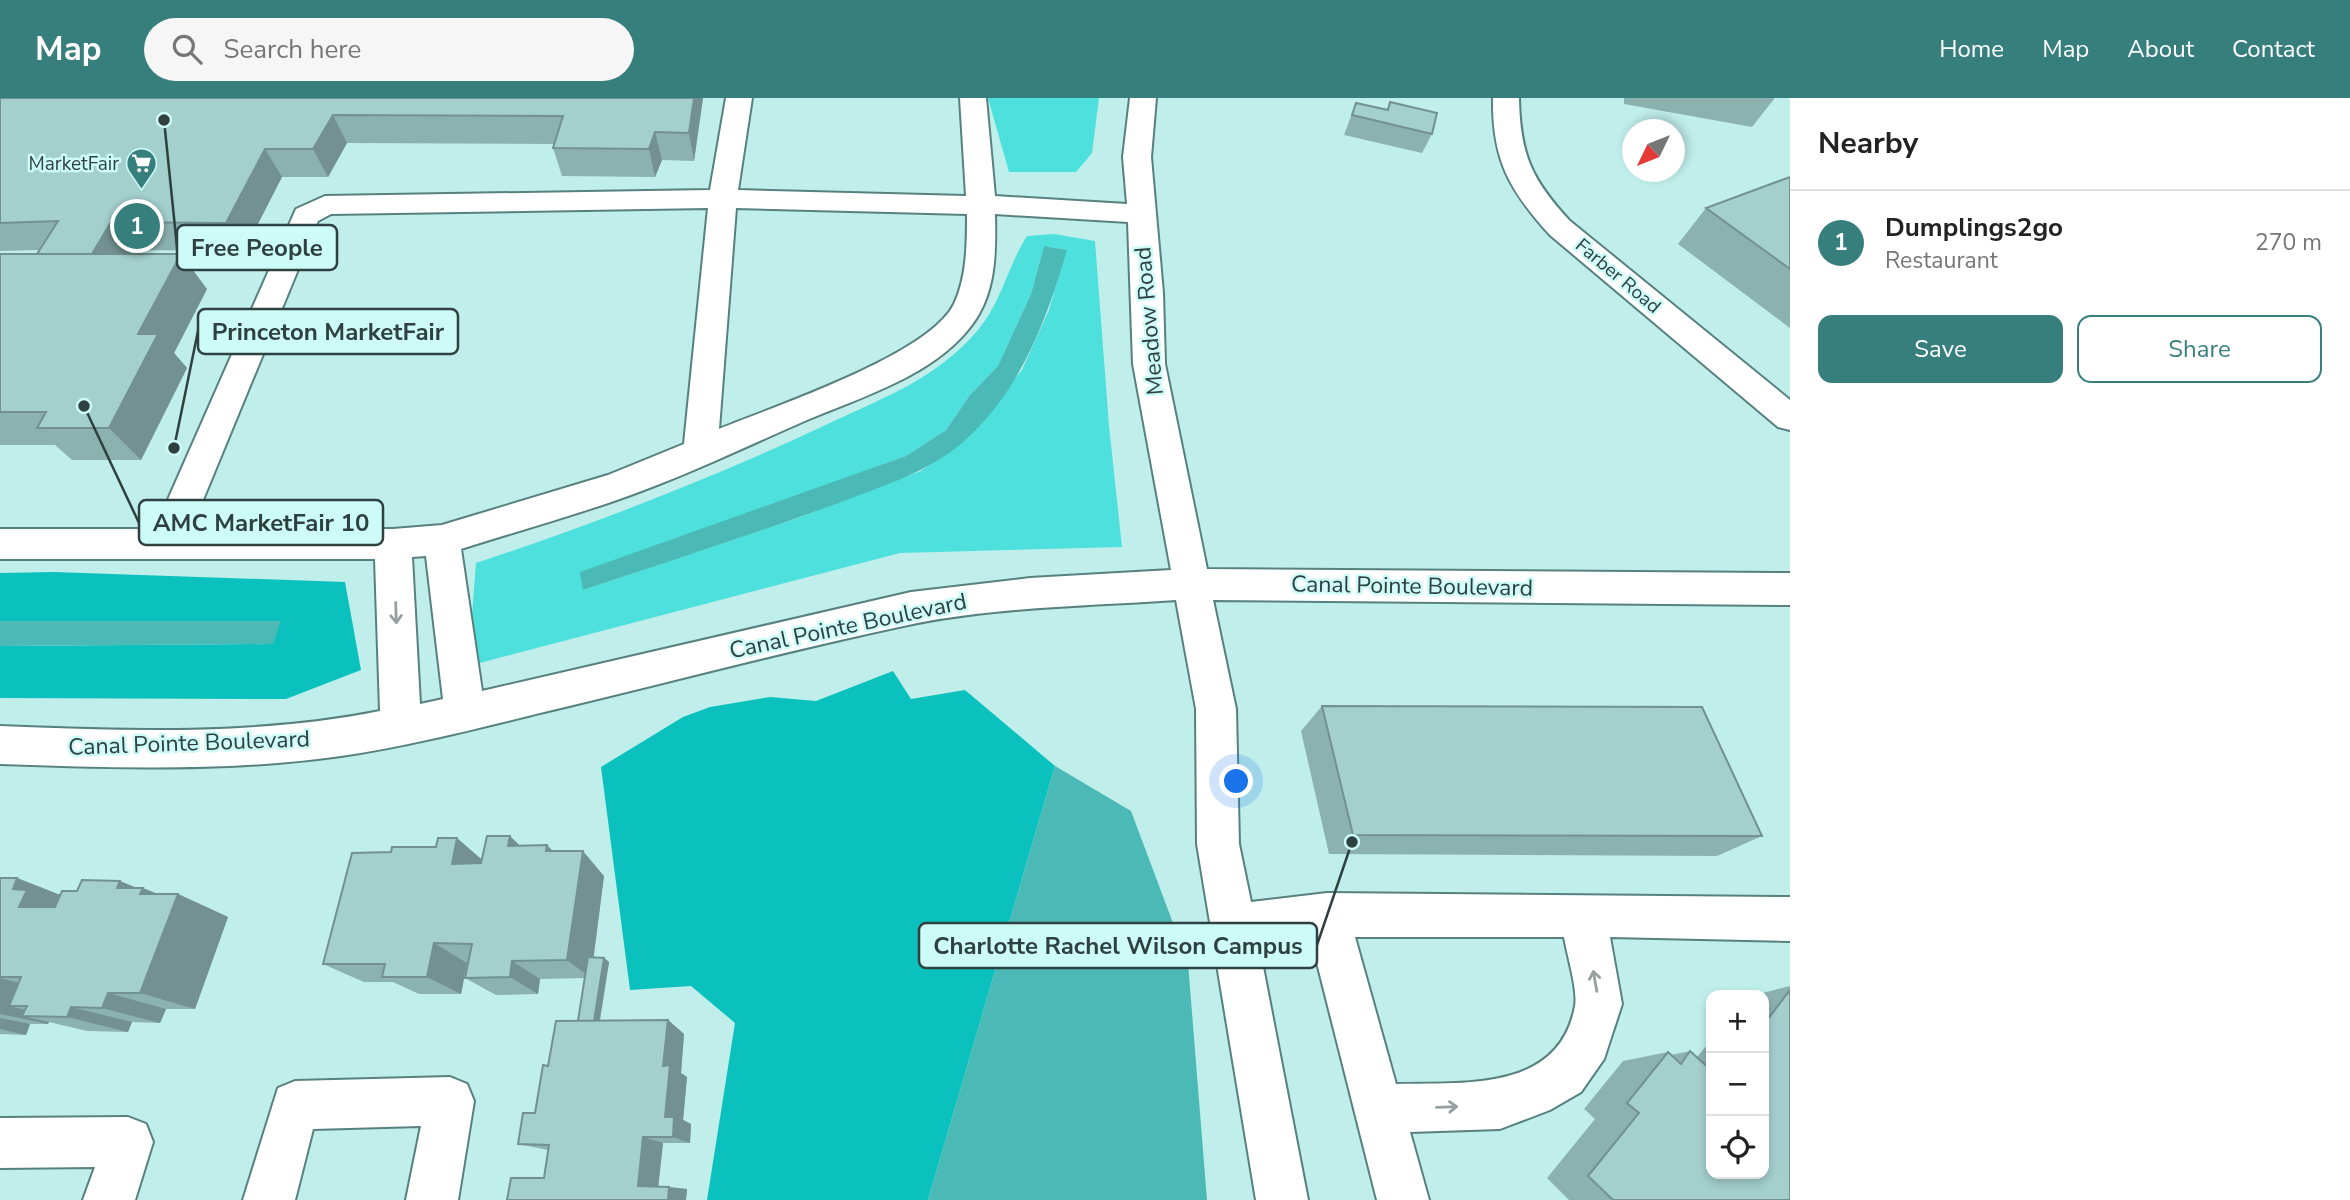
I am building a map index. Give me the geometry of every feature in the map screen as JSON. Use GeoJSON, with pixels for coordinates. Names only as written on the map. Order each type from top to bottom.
{"type":"FeatureCollection","features":[{"type":"Feature","properties":{"kind":"street"},"geometry":{"type":"LineString","coordinates":[[700,454],[723,199],[739,98]]}},
{"type":"Feature","properties":{"kind":"street"},"geometry":{"type":"LineString","coordinates":[[0,544],[393,544],[442,540],[618,486],[700,454],[879,376],[908,362],[934,343],[968,308],[977,273],[982,207],[973,98]]}},
{"type":"Feature","properties":{"kind":"street","name":"Meadow Road"},"geometry":{"type":"LineString","coordinates":[[1143,98],[1137,157],[1139,214],[1148,293],[1149,364],[1216,709],[1218,844],[1282,1200]]}},
{"type":"Feature","properties":{"kind":"street","name":"Farber Road"},"geometry":{"type":"LineString","coordinates":[[1506,98],[1505,128],[1515,172],[1533,200],[1560,228],[1790,418]]}},
{"type":"Feature","properties":{"kind":"street"},"geometry":{"type":"LineString","coordinates":[[166,545],[306,216],[325,205],[723,199],[1066,207],[1139,214]]}},
{"type":"Feature","properties":{"kind":"street"},"geometry":{"type":"LineString","coordinates":[[442,540],[465,713]]}},
{"type":"Feature","properties":{"kind":"street"},"geometry":{"type":"LineString","coordinates":[[393,544],[401,725]]}},
{"type":"Feature","properties":{"kind":"street","name":"Canal Pointe Boulevard"},"geometry":{"type":"LineString","coordinates":[[0,745],[105,749],[267,746],[344,737],[465,713],[911,608],[1030,594],[1191,583],[1790,589]]}},
{"type":"Feature","properties":{"kind":"street"},"geometry":{"type":"LineString","coordinates":[[1233,927],[1327,915],[1583,915],[1790,919]]}},
{"type":"Feature","properties":{"kind":"street"},"geometry":{"type":"LineString","coordinates":[[1327,915],[1403,1200]]}},
{"type":"Feature","properties":{"kind":"street"},"geometry":{"type":"LineString","coordinates":[[1379,1109],[1500,1105],[1533,1093],[1564,1075],[1587,1042],[1599,1004],[1583,915]]}},
{"type":"Feature","properties":{"kind":"street"},"geometry":{"type":"LineString","coordinates":[[269,1200],[295,1105],[450,1101],[432,1200]]}},
{"type":"Feature","properties":{"kind":"street"},"geometry":{"type":"LineString","coordinates":[[0,1143],[128,1142],[109,1200]]}},
{"type":"Feature","properties":{"kind":"path"},"geometry":{"type":"LineString","coordinates":[[177,268],[285,268]]}},
{"type":"Feature","properties":{"kind":"shaded area"},"geometry":{"type":"Polygon","coordinates":[[[988,98],[1099,98],[1092,153],[1076,172],[1009,172],[988,98]]]}},
{"type":"Feature","properties":{"kind":"shaded area"},"geometry":{"type":"Polygon","coordinates":[[[1054,234],[1095,241],[1109,426],[1122,547],[900,553],[468,666],[476,563],[566,532],[700,480],[788,442],[921,378],[953,355],[988,316],[1027,236],[1054,234]],[[1044,246],[1031,294],[998,366],[970,395],[946,430],[906,456],[787,500],[583,590],[798,518],[921,471],[961,443],[1022,370],[1049,310],[1066,250],[1044,246]]]}},
{"type":"Feature","properties":{"kind":"shaded area"},"geometry":{"type":"Polygon","coordinates":[[[1044,246],[1067,250],[1040,329],[1015,379],[1000,401],[982,423],[949,453],[906,477],[844,501],[583,590],[580,572],[906,456],[946,430],[970,395],[998,366],[1031,294],[1044,246]]]}},
{"type":"Feature","properties":{"kind":"shaded area"},"geometry":{"type":"Polygon","coordinates":[[[54,572],[345,582],[361,670],[286,699],[0,698],[0,646],[272,644],[280,621],[0,621],[0,573],[54,572]]]}},
{"type":"Feature","properties":{"kind":"shaded area"},"geometry":{"type":"Polygon","coordinates":[[[0,621],[281,621],[273,644],[0,646],[0,621]]]}},
{"type":"Feature","properties":{"kind":"shaded area"},"geometry":{"type":"Polygon","coordinates":[[[893,671],[911,699],[965,690],[1055,766],[928,1200],[707,1200],[735,1023],[691,986],[630,990],[601,767],[683,717],[710,707],[770,697],[816,701],[893,671]]]}},
{"type":"Feature","properties":{"kind":"shaded area"},"geometry":{"type":"Polygon","coordinates":[[[1055,766],[1131,811],[1188,963],[1207,1200],[928,1200],[1055,766]]]}},
{"type":"Feature","properties":{"kind":"building","name":"MarketFair"},"geometry":{"type":"Polygon","coordinates":[[[0,98],[694,98],[689,133],[655,132],[649,149],[553,148],[563,116],[333,115],[313,149],[265,149],[226,223],[111,222],[92,254],[37,254],[58,221],[0,223],[0,98]]]}},
{"type":"Feature","properties":{"kind":"building"},"geometry":{"type":"Polygon","coordinates":[[[1390,102],[1437,113],[1432,134],[1352,115],[1356,103],[1388,110],[1390,102]]]}},
{"type":"Feature","properties":{"kind":"building"},"geometry":{"type":"Polygon","coordinates":[[[1790,177],[1790,269],[1706,208],[1790,177]]]}},
{"type":"Feature","properties":{"kind":"building"},"geometry":{"type":"Polygon","coordinates":[[[0,254],[181,254],[138,334],[158,334],[109,428],[37,428],[46,412],[0,412],[0,254]]]}},
{"type":"Feature","properties":{"kind":"building"},"geometry":{"type":"Polygon","coordinates":[[[1322,706],[1702,707],[1762,836],[1353,835],[1322,706]]]}},
{"type":"Feature","properties":{"kind":"building"},"geometry":{"type":"Polygon","coordinates":[[[487,836],[510,836],[508,846],[547,845],[546,851],[583,851],[567,960],[512,961],[510,977],[465,978],[472,944],[434,943],[427,977],[382,977],[385,964],[323,964],[352,853],[391,852],[392,847],[436,847],[438,838],[457,838],[452,864],[481,863],[487,836]]]}},
{"type":"Feature","properties":{"kind":"building"},"geometry":{"type":"Polygon","coordinates":[[[0,878],[17,878],[13,889],[27,890],[19,907],[55,907],[62,891],[77,891],[82,880],[120,881],[117,888],[143,888],[140,894],[178,894],[140,993],[108,993],[102,1008],[71,1007],[67,1017],[22,1016],[27,1006],[9,1006],[21,977],[0,977],[0,878]]]}},
{"type":"Feature","properties":{"kind":"building"},"geometry":{"type":"Polygon","coordinates":[[[588,957],[604,958],[594,1021],[578,1021],[588,957]]]}},
{"type":"Feature","properties":{"kind":"building"},"geometry":{"type":"Polygon","coordinates":[[[1790,990],[1790,1200],[1613,1200],[1588,1176],[1639,1113],[1627,1103],[1668,1052],[1681,1064],[1690,1051],[1706,1065],[1706,1179],[1769,1179],[1769,1017],[1790,990]]]}},
{"type":"Feature","properties":{"kind":"building"},"geometry":{"type":"Polygon","coordinates":[[[668,1020],[663,1066],[670,1065],[665,1117],[674,1117],[673,1137],[643,1137],[638,1186],[669,1187],[668,1200],[507,1200],[511,1178],[544,1178],[549,1145],[518,1144],[523,1113],[535,1113],[543,1065],[548,1066],[556,1021],[668,1020]]]}},
{"type":"Feature","properties":{"kind":"place","name":"Free People"},"geometry":{"type":"Point","coordinates":[164,120]}},
{"type":"Feature","properties":{"kind":"place","name":"MarketFair"},"geometry":{"type":"Point","coordinates":[142,191]}},
{"type":"Feature","properties":{"kind":"place","name":"Dumplings2go"},"geometry":{"type":"Point","coordinates":[137,226]}},
{"type":"Feature","properties":{"kind":"place","name":"AMC MarketFair 10"},"geometry":{"type":"Point","coordinates":[84,406]}},
{"type":"Feature","properties":{"kind":"place","name":"Princeton MarketFair"},"geometry":{"type":"Point","coordinates":[174,448]}},
{"type":"Feature","properties":{"kind":"place","name":"Charlotte Rachel Wilson Campus"},"geometry":{"type":"Point","coordinates":[1352,842]}}]}
